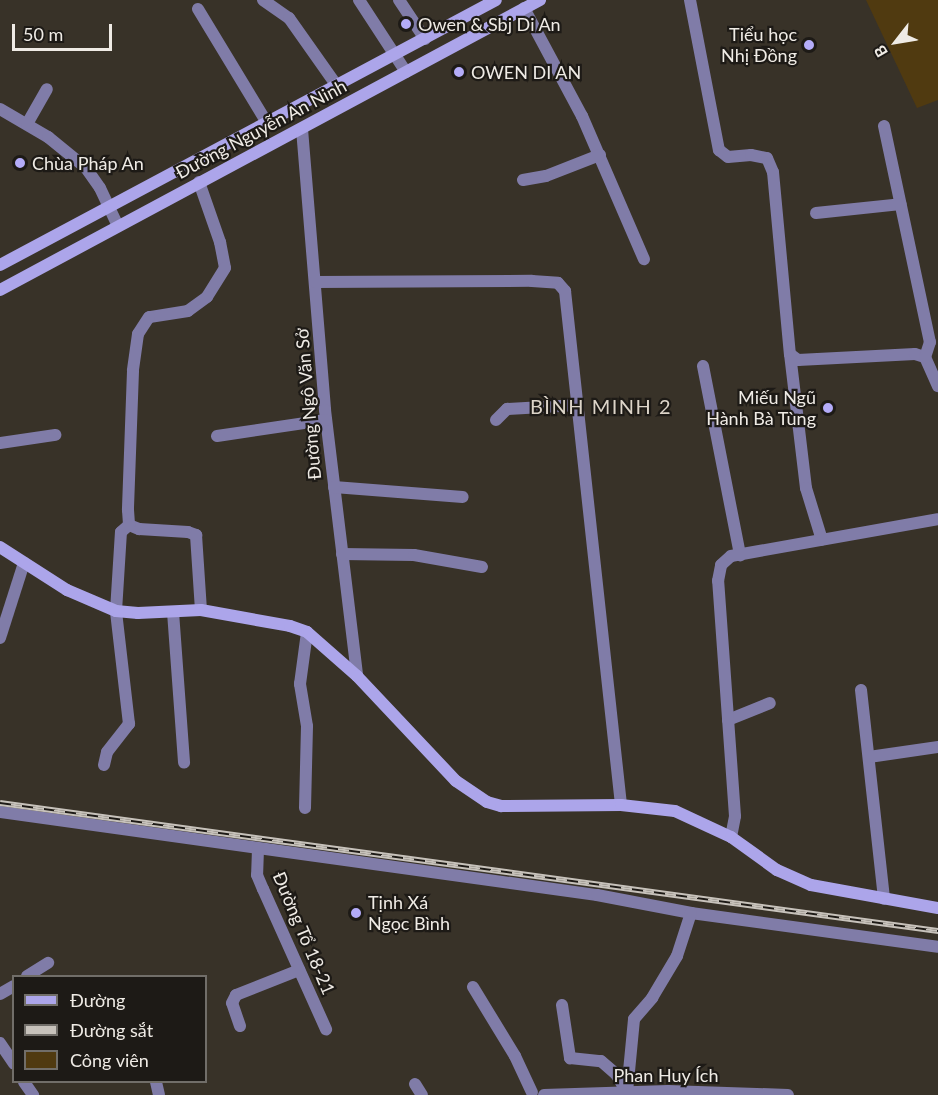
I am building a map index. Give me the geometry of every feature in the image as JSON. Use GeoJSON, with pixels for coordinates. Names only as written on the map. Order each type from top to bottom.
{"type":"FeatureCollection","features":[{"type":"Feature","properties":{"kind":"main road"},"geometry":{"type":"LineString","coordinates":[[0,265],[496,0]]}},
{"type":"Feature","properties":{"kind":"main road","name":"Đường Nguyễn An Ninh"},"geometry":{"type":"LineString","coordinates":[[0,290],[540,0]]}},
{"type":"Feature","properties":{"kind":"main road"},"geometry":{"type":"LineString","coordinates":[[0,547],[67,590],[116,610],[173,612],[201,610],[290,626],[307,632],[357,676],[456,781],[487,802],[501,806],[621,805],[675,811],[731,837],[752,855],[792,878],[811,885],[938,908]]}},
{"type":"Feature","properties":{"kind":"street"},"geometry":{"type":"LineString","coordinates":[[262,0],[289,18],[337,86]]}},
{"type":"Feature","properties":{"kind":"street"},"geometry":{"type":"LineString","coordinates":[[359,0],[406,72]]}},
{"type":"Feature","properties":{"kind":"street"},"geometry":{"type":"LineString","coordinates":[[399,0],[425,39]]}},
{"type":"Feature","properties":{"kind":"street"},"geometry":{"type":"LineString","coordinates":[[690,0],[719,150],[728,157],[751,155],[767,158],[773,172],[790,354],[806,488],[822,540]]}},
{"type":"Feature","properties":{"kind":"street"},"geometry":{"type":"LineString","coordinates":[[524,8],[600,155],[644,259]]}},
{"type":"Feature","properties":{"kind":"street"},"geometry":{"type":"LineString","coordinates":[[198,9],[267,123]]}},
{"type":"Feature","properties":{"kind":"street"},"geometry":{"type":"LineString","coordinates":[[27,124],[47,89]]}},
{"type":"Feature","properties":{"kind":"street"},"geometry":{"type":"LineString","coordinates":[[0,109],[48,137],[86,168],[118,226]]}},
{"type":"Feature","properties":{"kind":"street"},"geometry":{"type":"LineString","coordinates":[[884,126],[930,342],[925,357],[938,386]]}},
{"type":"Feature","properties":{"kind":"street","name":"Đường Ngô Văn Sở"},"geometry":{"type":"LineString","coordinates":[[302,129],[326,420],[357,676]]}},
{"type":"Feature","properties":{"kind":"street"},"geometry":{"type":"LineString","coordinates":[[523,180],[546,176],[600,155]]}},
{"type":"Feature","properties":{"kind":"street"},"geometry":{"type":"LineString","coordinates":[[104,765],[107,752],[129,724],[116,610],[121,532],[129,525],[134,371],[138,334],[149,318],[188,311],[207,297],[225,268],[220,242],[199,182]]}},
{"type":"Feature","properties":{"kind":"street"},"geometry":{"type":"LineString","coordinates":[[816,213],[901,204]]}},
{"type":"Feature","properties":{"kind":"street"},"geometry":{"type":"LineString","coordinates":[[315,282],[532,281],[558,283],[565,291],[621,805]]}},
{"type":"Feature","properties":{"kind":"street"},"geometry":{"type":"LineString","coordinates":[[790,354],[798,360],[915,354],[925,357]]}},
{"type":"Feature","properties":{"kind":"street"},"geometry":{"type":"LineString","coordinates":[[703,366],[740,555]]}},
{"type":"Feature","properties":{"kind":"street"},"geometry":{"type":"LineString","coordinates":[[496,420],[504,410],[578,405]]}},
{"type":"Feature","properties":{"kind":"street"},"geometry":{"type":"LineString","coordinates":[[217,436],[326,420]]}},
{"type":"Feature","properties":{"kind":"street"},"geometry":{"type":"LineString","coordinates":[[0,443],[55,435]]}},
{"type":"Feature","properties":{"kind":"street"},"geometry":{"type":"LineString","coordinates":[[334,487],[463,497]]}},
{"type":"Feature","properties":{"kind":"street"},"geometry":{"type":"LineString","coordinates":[[731,837],[735,816],[718,580],[721,565],[731,556],[938,519]]}},
{"type":"Feature","properties":{"kind":"street"},"geometry":{"type":"LineString","coordinates":[[129,525],[139,529],[188,532],[196,535],[201,610]]}},
{"type":"Feature","properties":{"kind":"street"},"geometry":{"type":"LineString","coordinates":[[342,554],[414,555],[482,567]]}},
{"type":"Feature","properties":{"kind":"street"},"geometry":{"type":"LineString","coordinates":[[0,638],[24,563]]}},
{"type":"Feature","properties":{"kind":"street"},"geometry":{"type":"LineString","coordinates":[[173,612],[184,763]]}},
{"type":"Feature","properties":{"kind":"street"},"geometry":{"type":"LineString","coordinates":[[305,808],[307,726],[300,684],[307,632]]}},
{"type":"Feature","properties":{"kind":"street"},"geometry":{"type":"LineString","coordinates":[[861,690],[884,899]]}},
{"type":"Feature","properties":{"kind":"street"},"geometry":{"type":"LineString","coordinates":[[728,720],[770,703]]}},
{"type":"Feature","properties":{"kind":"street"},"geometry":{"type":"LineString","coordinates":[[869,757],[938,747]]}},
{"type":"Feature","properties":{"kind":"street"},"geometry":{"type":"LineString","coordinates":[[0,812],[597,895],[692,913],[938,947]]}},
{"type":"Feature","properties":{"kind":"street","name":"Đường Tổ 18-21"},"geometry":{"type":"LineString","coordinates":[[258,849],[257,875],[326,1029]]}},
{"type":"Feature","properties":{"kind":"street"},"geometry":{"type":"LineString","coordinates":[[627,1092],[634,1019],[652,998],[677,956],[692,913]]}},
{"type":"Feature","properties":{"kind":"street"},"geometry":{"type":"LineString","coordinates":[[29,975],[48,963]]}},
{"type":"Feature","properties":{"kind":"street"},"geometry":{"type":"LineString","coordinates":[[240,1026],[232,1003],[236,995],[299,970]]}},
{"type":"Feature","properties":{"kind":"street"},"geometry":{"type":"LineString","coordinates":[[473,987],[536,1094]]}},
{"type":"Feature","properties":{"kind":"street"},"geometry":{"type":"LineString","coordinates":[[562,1005],[570,1058],[601,1061],[616,1074],[627,1092]]}},
{"type":"Feature","properties":{"kind":"street"},"geometry":{"type":"LineString","coordinates":[[0,1043],[12,1061]]}},
{"type":"Feature","properties":{"kind":"street","name":"Phan Huy Ích"},"geometry":{"type":"LineString","coordinates":[[536,1094],[627,1092],[788,1095]]}},
{"type":"Feature","properties":{"kind":"green space"},"geometry":{"type":"Polygon","coordinates":[[[866,0],[938,0],[938,100],[917,108],[866,0]]]}},
{"type":"Feature","properties":{"kind":"railway"},"geometry":{"type":"LineString","coordinates":[[0,803],[938,931]]}},
{"type":"Feature","properties":{"kind":"place","name":"Owen & Sbj Di An"},"geometry":{"type":"Point","coordinates":[406,24]}},
{"type":"Feature","properties":{"kind":"place","name":"Tiểu học Nhị Đồng"},"geometry":{"type":"Point","coordinates":[809,45]}},
{"type":"Feature","properties":{"kind":"place","name":"OWEN DI AN"},"geometry":{"type":"Point","coordinates":[459,72]}},
{"type":"Feature","properties":{"kind":"place","name":"Chùa Pháp An"},"geometry":{"type":"Point","coordinates":[20,163]}},
{"type":"Feature","properties":{"kind":"place","name":"Miếu Ngũ Hành Bà Tùng"},"geometry":{"type":"Point","coordinates":[828,408]}},
{"type":"Feature","properties":{"kind":"place","name":"Tịnh Xá Ngọc Bình"},"geometry":{"type":"Point","coordinates":[356,913]}},
{"type":"Feature","properties":{"kind":"district","name":"BÌNH MINH 2"},"geometry":{"type":"Point","coordinates":[601,406]}}]}
